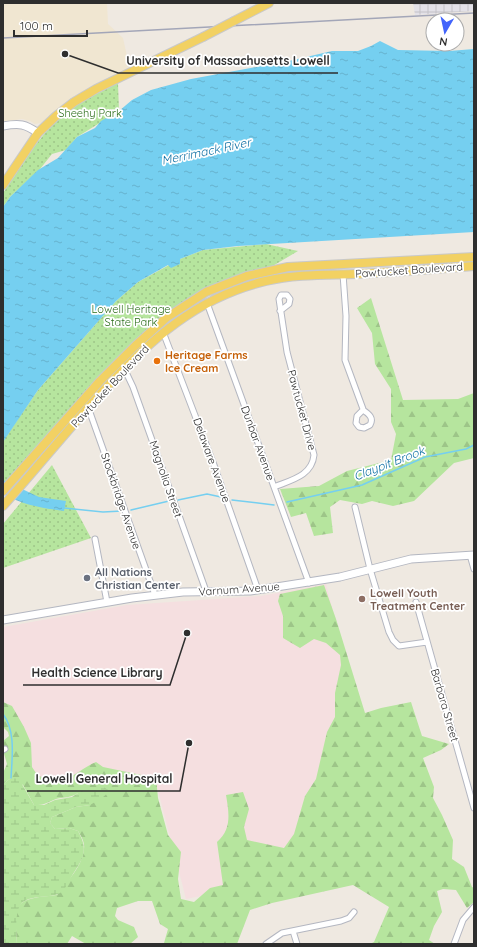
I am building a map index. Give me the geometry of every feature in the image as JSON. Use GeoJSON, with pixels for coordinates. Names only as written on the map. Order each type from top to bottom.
{"type":"FeatureCollection","features":[{"type":"Feature","properties":{"kind":"main road"},"geometry":{"type":"LineString","coordinates":[[3,185],[38,134],[56,116],[83,96],[269,3]]}},
{"type":"Feature","properties":{"kind":"main road"},"geometry":{"type":"LineString","coordinates":[[3,126],[23,124],[38,134]]}},
{"type":"Feature","properties":{"kind":"main road","name":"Pawtucket Boulevard"},"geometry":{"type":"LineString","coordinates":[[3,491],[100,381],[135,346],[166,318],[206,292],[247,276],[288,267],[474,257]]}},
{"type":"Feature","properties":{"kind":"main road","name":"Pawtucket Boulevard"},"geometry":{"type":"LineString","coordinates":[[3,506],[88,407],[124,368],[163,332],[190,312],[207,303],[242,288],[266,281],[301,276],[474,266]]}},
{"type":"Feature","properties":{"kind":"main road","name":"Varnum Avenue"},"geometry":{"type":"LineString","coordinates":[[3,620],[155,595],[206,591],[258,590],[309,582],[411,559],[472,555]]}},
{"type":"Feature","properties":{"kind":"street"},"geometry":{"type":"LineString","coordinates":[[343,274],[346,316],[345,360],[363,410]]}},
{"type":"Feature","properties":{"kind":"street","name":"Dunbar Avenue"},"geometry":{"type":"LineString","coordinates":[[207,303],[309,582]]}},
{"type":"Feature","properties":{"kind":"street","name":"Pawtucket Drive"},"geometry":{"type":"LineString","coordinates":[[274,487],[308,471],[313,464],[314,455],[287,352],[280,311]]}},
{"type":"Feature","properties":{"kind":"street","name":"Delaware Avenue"},"geometry":{"type":"LineString","coordinates":[[163,332],[214,465],[258,590]]}},
{"type":"Feature","properties":{"kind":"street","name":"Magnolia Street"},"geometry":{"type":"LineString","coordinates":[[124,368],[133,387],[206,591]]}},
{"type":"Feature","properties":{"kind":"street","name":"Stockbridge Avenue"},"geometry":{"type":"LineString","coordinates":[[88,407],[155,595]]}},
{"type":"Feature","properties":{"kind":"street"},"geometry":{"type":"LineString","coordinates":[[355,507],[370,569],[393,640],[399,646],[427,642]]}},
{"type":"Feature","properties":{"kind":"street"},"geometry":{"type":"LineString","coordinates":[[95,539],[107,602]]}},
{"type":"Feature","properties":{"kind":"street"},"geometry":{"type":"LineString","coordinates":[[472,555],[474,569]]}},
{"type":"Feature","properties":{"kind":"street","name":"Barbara Street"},"geometry":{"type":"LineString","coordinates":[[416,602],[474,808]]}},
{"type":"Feature","properties":{"kind":"street"},"geometry":{"type":"LineString","coordinates":[[454,944],[463,920],[474,907]]}},
{"type":"Feature","properties":{"kind":"street"},"geometry":{"type":"LineString","coordinates":[[266,944],[282,933],[341,921],[348,918],[354,912]]}},
{"type":"Feature","properties":{"kind":"street"},"geometry":{"type":"LineString","coordinates":[[293,931],[297,944]]}},
{"type":"Feature","properties":{"kind":"shaded area"},"geometry":{"type":"Polygon","coordinates":[[[3,3],[107,3],[108,24],[123,38],[130,70],[55,112],[41,123],[35,124],[22,119],[3,122],[3,3]]]}},
{"type":"Feature","properties":{"kind":"shaded area"},"geometry":{"type":"Polygon","coordinates":[[[413,3],[474,3],[474,11],[425,12],[425,14],[415,15],[413,3]]]}},
{"type":"Feature","properties":{"kind":"shaded area"},"geometry":{"type":"Polygon","coordinates":[[[326,584],[360,713],[349,867],[186,899],[155,779],[49,792],[27,773],[11,711],[3,700],[3,627],[127,605],[261,596],[326,584]]]}},
{"type":"Feature","properties":{"kind":"green space","name":"Sheehy Park"},"geometry":{"type":"Polygon","coordinates":[[[118,83],[119,111],[77,137],[66,150],[52,154],[40,169],[10,197],[3,207],[3,193],[34,147],[49,128],[79,103],[118,83]]]}},
{"type":"Feature","properties":{"kind":"green space","name":"Lowell Heritage State Park"},"geometry":{"type":"Polygon","coordinates":[[[266,244],[298,251],[271,267],[210,287],[168,311],[134,341],[102,373],[3,486],[3,441],[38,390],[116,301],[138,282],[180,259],[203,250],[266,244]]]}},
{"type":"Feature","properties":{"kind":"green space"},"geometry":{"type":"Polygon","coordinates":[[[371,298],[403,400],[458,399],[474,393],[474,458],[454,463],[414,501],[393,506],[372,501],[362,504],[340,500],[330,507],[333,533],[314,536],[306,513],[291,517],[280,489],[319,486],[347,471],[391,460],[396,434],[391,422],[391,389],[375,364],[372,333],[357,308],[371,298]]]}},
{"type":"Feature","properties":{"kind":"green space"},"geometry":{"type":"Polygon","coordinates":[[[52,465],[91,538],[3,568],[3,524],[52,465]]]}},
{"type":"Feature","properties":{"kind":"green space"},"geometry":{"type":"Polygon","coordinates":[[[324,585],[365,713],[411,702],[422,736],[449,744],[441,750],[423,758],[434,787],[433,798],[453,840],[452,859],[464,867],[472,887],[474,888],[474,902],[467,908],[456,890],[443,889],[437,891],[442,912],[434,926],[429,940],[435,944],[370,944],[374,942],[389,907],[353,885],[272,903],[250,910],[237,944],[165,944],[168,929],[160,924],[152,901],[138,901],[117,908],[115,916],[118,920],[134,927],[138,937],[130,944],[86,944],[72,936],[67,944],[16,944],[16,912],[18,907],[27,900],[33,898],[57,895],[78,867],[83,855],[84,844],[78,831],[69,828],[55,829],[50,823],[52,817],[76,807],[90,805],[78,793],[70,797],[34,805],[23,785],[11,778],[3,784],[3,773],[7,764],[3,750],[3,741],[9,736],[8,732],[3,727],[3,702],[12,706],[24,727],[31,743],[32,767],[38,776],[62,782],[96,762],[103,767],[156,778],[158,798],[168,835],[181,852],[178,879],[181,899],[194,902],[210,888],[223,885],[217,842],[222,837],[227,826],[228,808],[226,795],[243,792],[249,809],[244,827],[247,840],[284,848],[294,834],[305,796],[316,779],[327,732],[335,717],[335,693],[341,665],[340,655],[326,643],[314,639],[300,648],[283,638],[283,616],[278,601],[280,594],[324,585]]]}},
{"type":"Feature","properties":{"kind":"green space"},"geometry":{"type":"Polygon","coordinates":[[[11,778],[19,779],[34,805],[44,805],[55,800],[72,797],[78,793],[102,786],[110,791],[90,805],[76,807],[52,817],[50,823],[55,829],[69,828],[78,831],[84,846],[84,852],[80,862],[62,892],[26,900],[19,906],[17,916],[16,944],[3,944],[3,784],[11,778]]]}},
{"type":"Feature","properties":{"kind":"water","name":"Merrimack River"},"geometry":{"type":"Polygon","coordinates":[[[380,41],[398,50],[465,52],[465,50],[474,49],[474,232],[238,246],[203,250],[180,259],[180,264],[171,268],[168,265],[138,282],[116,301],[38,390],[3,442],[3,207],[10,197],[38,170],[58,158],[77,137],[95,128],[101,121],[119,111],[132,100],[151,90],[191,79],[289,61],[332,51],[358,51],[380,41]]]}},
{"type":"Feature","properties":{"kind":"water"},"geometry":{"type":"Polygon","coordinates":[[[3,480],[39,497],[66,501],[64,511],[33,506],[3,494],[3,480]]]}},
{"type":"Feature","properties":{"kind":"waterway","name":"Claypit Brook"},"geometry":{"type":"LineString","coordinates":[[287,502],[362,485],[425,457],[466,449],[474,445]]}},
{"type":"Feature","properties":{"kind":"waterway","name":"Claypit Brook"},"geometry":{"type":"LineString","coordinates":[[178,500],[207,494],[221,497]]}},
{"type":"Feature","properties":{"kind":"waterway","name":"Claypit Brook"},"geometry":{"type":"LineString","coordinates":[[232,500],[274,505]]}},
{"type":"Feature","properties":{"kind":"waterway","name":"Claypit Brook"},"geometry":{"type":"LineString","coordinates":[[131,510],[169,501]]}},
{"type":"Feature","properties":{"kind":"waterway","name":"Claypit Brook"},"geometry":{"type":"LineString","coordinates":[[64,508],[103,512],[122,511]]}},
{"type":"Feature","properties":{"kind":"waterway"},"geometry":{"type":"LineString","coordinates":[[3,714],[12,736],[11,778]]}},
{"type":"Feature","properties":{"kind":"railway"},"geometry":{"type":"LineString","coordinates":[[3,38],[474,13]]}},
{"type":"Feature","properties":{"kind":"place","name":"University of Massachusetts Lowell"},"geometry":{"type":"Point","coordinates":[65,54]}},
{"type":"Feature","properties":{"kind":"place","name":"Heritage Farms Ice Cream"},"geometry":{"type":"Point","coordinates":[157,361]}},
{"type":"Feature","properties":{"kind":"place","name":"All Nations Christian Center"},"geometry":{"type":"Point","coordinates":[87,578]}},
{"type":"Feature","properties":{"kind":"place","name":"Lowell Youth Treatment Center"},"geometry":{"type":"Point","coordinates":[362,599]}},
{"type":"Feature","properties":{"kind":"place","name":"Health Science Library"},"geometry":{"type":"Point","coordinates":[187,633]}},
{"type":"Feature","properties":{"kind":"place","name":"Lowell General Hospital"},"geometry":{"type":"Point","coordinates":[189,743]}}]}
